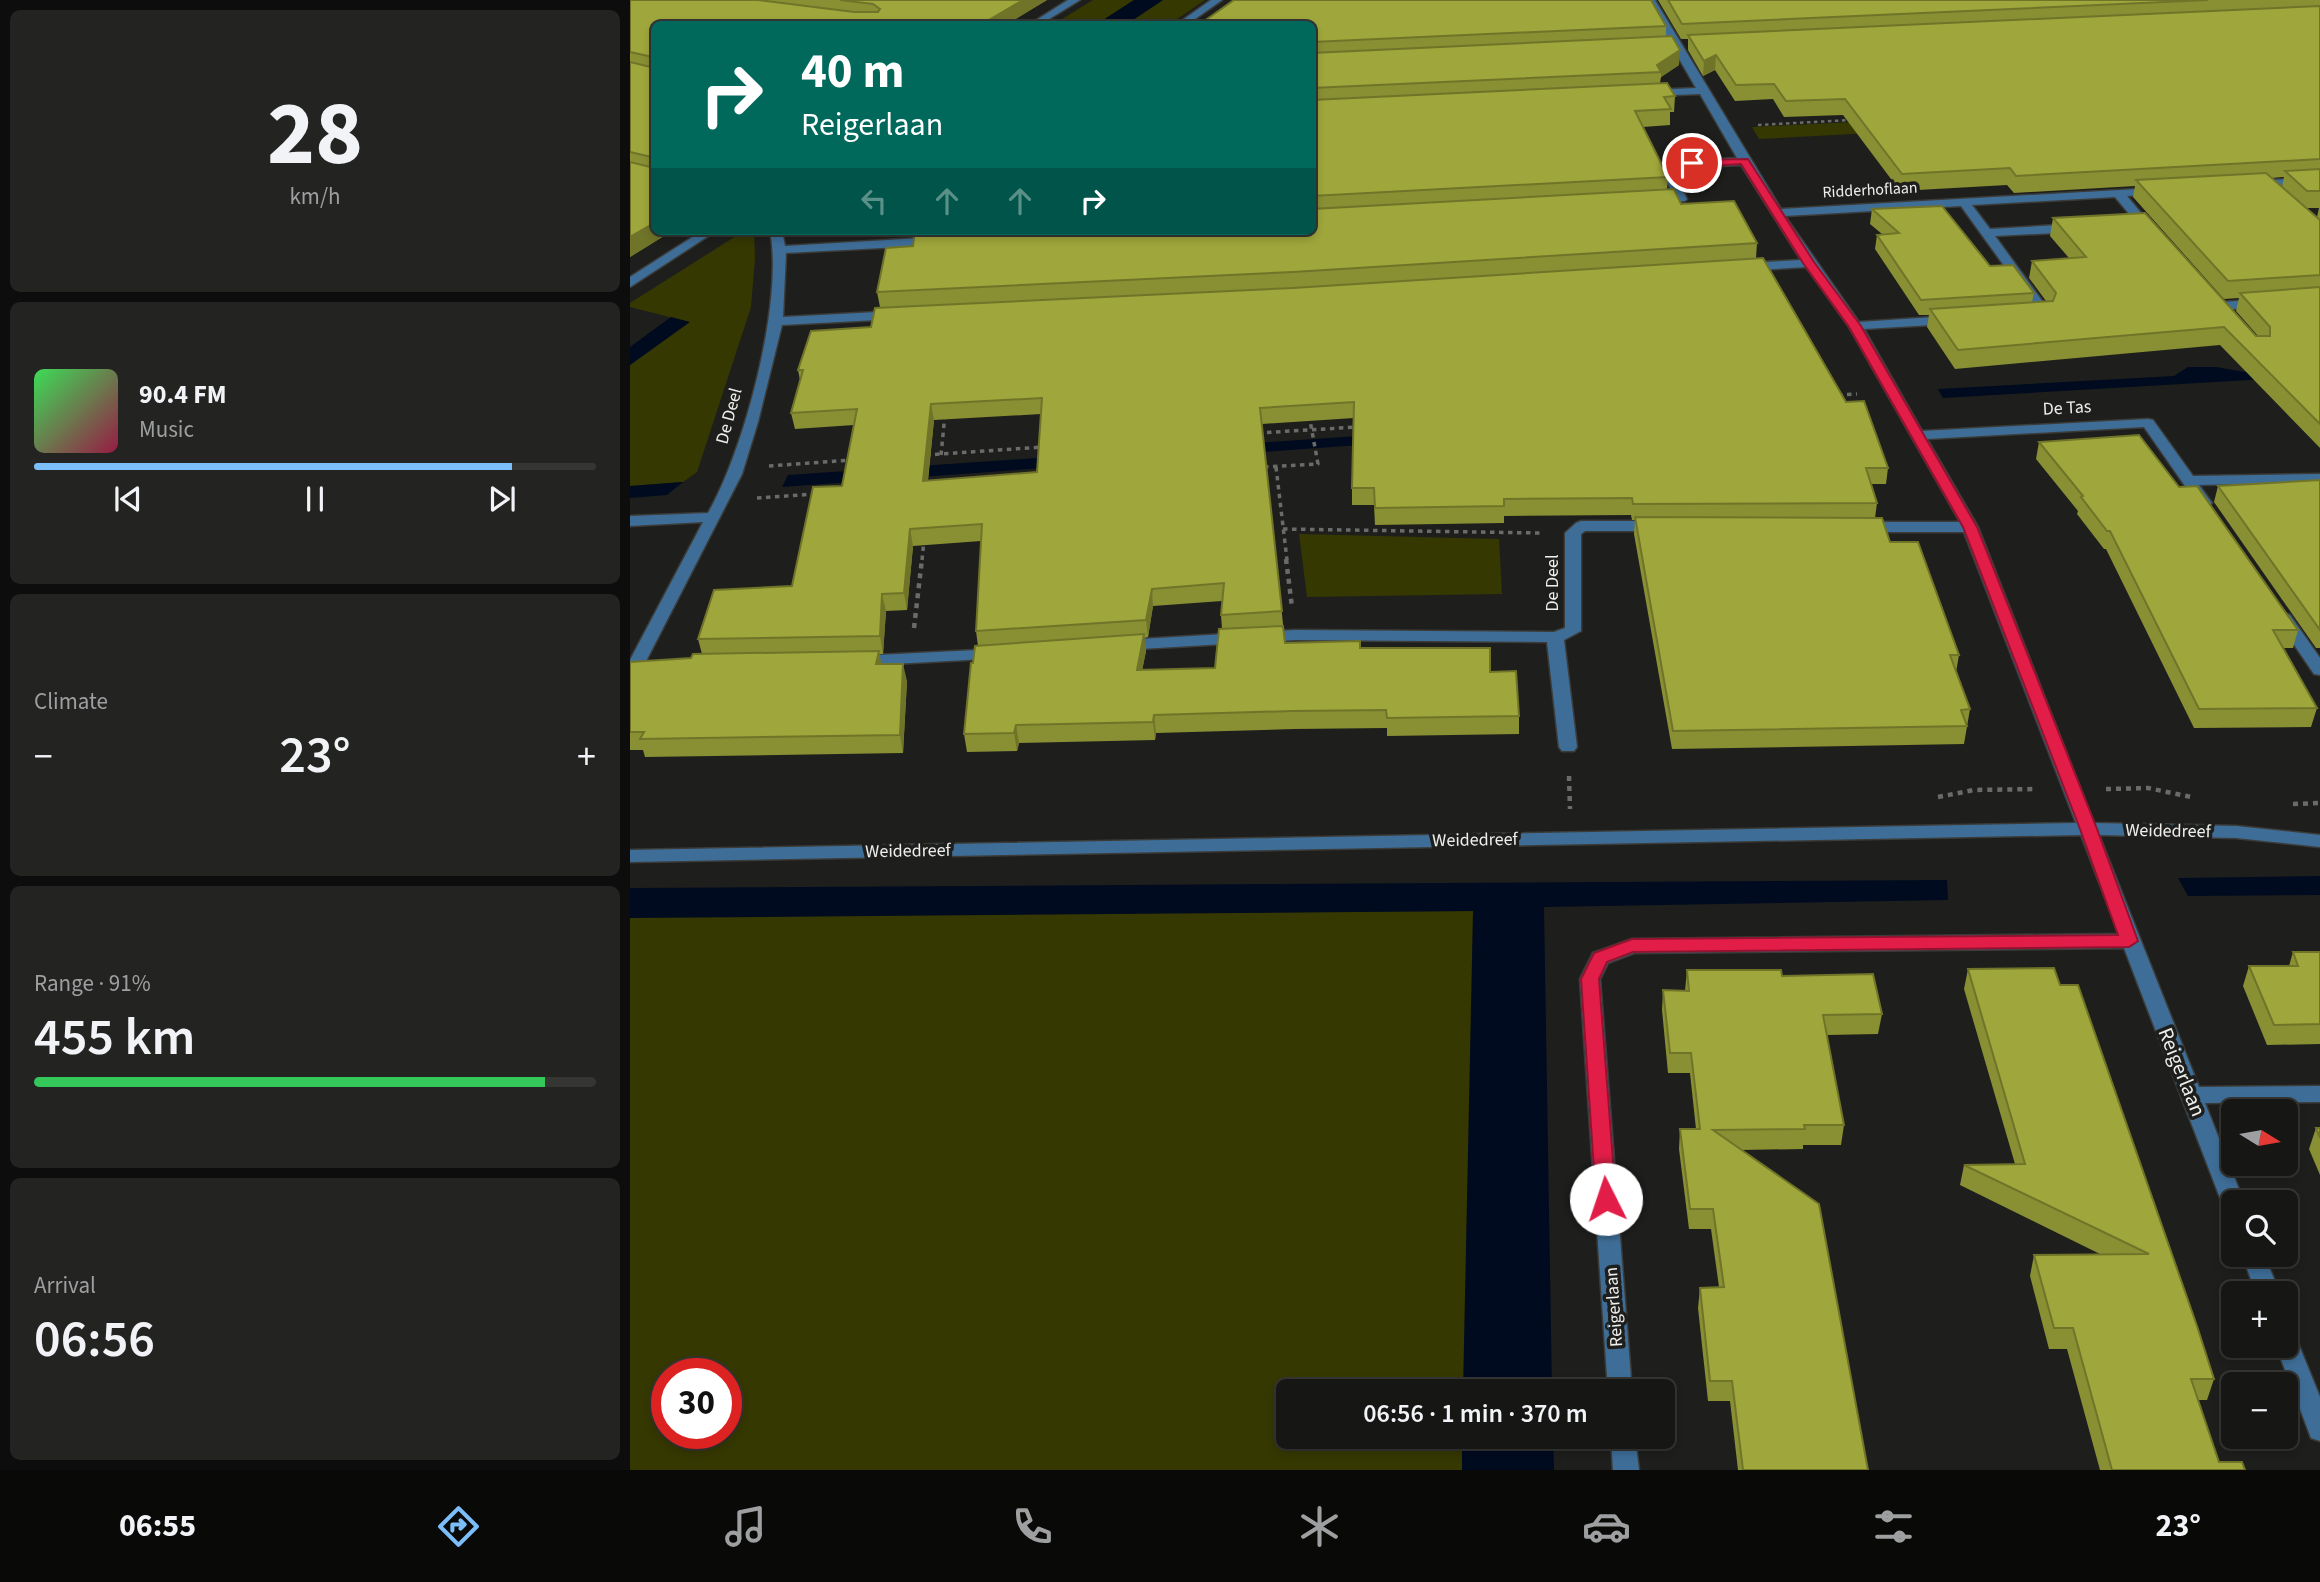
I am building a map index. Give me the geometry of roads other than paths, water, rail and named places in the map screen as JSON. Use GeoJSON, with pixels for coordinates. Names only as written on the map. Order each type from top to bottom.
{"type":"FeatureCollection","features":[{"type":"Feature","properties":{"kind":"street"},"geometry":{"type":"LineString","coordinates":[[1040,21],[1075,0]]}},
{"type":"Feature","properties":{"kind":"street"},"geometry":{"type":"LineString","coordinates":[[1186,21],[1217,0]]}},
{"type":"Feature","properties":{"kind":"street","name":"Reigerlaan"},"geometry":{"type":"LineString","coordinates":[[1650,0],[1744,161],[1809,263],[1855,326],[1970,527],[2228,1190]]}},
{"type":"Feature","properties":{"kind":"street"},"geometry":{"type":"LineString","coordinates":[[1662,47],[1689,46]]}},
{"type":"Feature","properties":{"kind":"street"},"geometry":{"type":"LineString","coordinates":[[1633,94],[1702,90]]}},
{"type":"Feature","properties":{"kind":"street"},"geometry":{"type":"LineString","coordinates":[[1640,201],[1681,199],[1665,165],[1744,161]]}},
{"type":"Feature","properties":{"kind":"street"},"geometry":{"type":"LineString","coordinates":[[2244,185],[2320,180]]}},
{"type":"Feature","properties":{"kind":"street"},"geometry":{"type":"LineString","coordinates":[[2265,183],[2282,199]]}},
{"type":"Feature","properties":{"kind":"street","name":"Ridderhoflaan"},"geometry":{"type":"LineString","coordinates":[[1778,213],[2175,190]]}},
{"type":"Feature","properties":{"kind":"street"},"geometry":{"type":"LineString","coordinates":[[2119,194],[2138,225],[2163,245]]}},
{"type":"Feature","properties":{"kind":"street"},"geometry":{"type":"LineString","coordinates":[[1964,202],[2045,313],[2018,315]]}},
{"type":"Feature","properties":{"kind":"street"},"geometry":{"type":"LineString","coordinates":[[1988,233],[2092,227]]}},
{"type":"Feature","properties":{"kind":"street"},"geometry":{"type":"LineString","coordinates":[[630,283],[704,235]]}},
{"type":"Feature","properties":{"kind":"street","name":"De Deel"},"geometry":{"type":"LineString","coordinates":[[639,665],[724,500],[737,468],[776,320],[780,250],[777,235]]}},
{"type":"Feature","properties":{"kind":"street"},"geometry":{"type":"LineString","coordinates":[[780,250],[956,240]]}},
{"type":"Feature","properties":{"kind":"street"},"geometry":{"type":"LineString","coordinates":[[1726,268],[1809,263]]}},
{"type":"Feature","properties":{"kind":"street"},"geometry":{"type":"LineString","coordinates":[[2201,286],[2235,324]]}},
{"type":"Feature","properties":{"kind":"street"},"geometry":{"type":"LineString","coordinates":[[2220,306],[2270,302]]}},
{"type":"Feature","properties":{"kind":"street"},"geometry":{"type":"LineString","coordinates":[[776,320],[914,314]]}},
{"type":"Feature","properties":{"kind":"street"},"geometry":{"type":"LineString","coordinates":[[1855,326],[1964,318]]}},
{"type":"Feature","properties":{"kind":"street","name":"De Tas"},"geometry":{"type":"LineString","coordinates":[[1918,435],[2148,423],[2211,514]]}},
{"type":"Feature","properties":{"kind":"street"},"geometry":{"type":"LineString","coordinates":[[2188,481],[2320,478]]}},
{"type":"Feature","properties":{"kind":"street"},"geometry":{"type":"LineString","coordinates":[[630,521],[713,517]]}},
{"type":"Feature","properties":{"kind":"street","name":"De Deel"},"geometry":{"type":"LineString","coordinates":[[1101,646],[1296,635],[1555,637],[1573,631],[1573,533],[1581,526],[1675,526]]}},
{"type":"Feature","properties":{"kind":"street"},"geometry":{"type":"LineString","coordinates":[[1849,527],[1970,527]]}},
{"type":"Feature","properties":{"kind":"street"},"geometry":{"type":"LineString","coordinates":[[2272,601],[2319,667]]}},
{"type":"Feature","properties":{"kind":"street","name":"De Deel"},"geometry":{"type":"LineString","coordinates":[[1555,637],[1568,747]]}},
{"type":"Feature","properties":{"kind":"street"},"geometry":{"type":"LineString","coordinates":[[842,662],[910,661],[1019,652]]}},
{"type":"Feature","properties":{"kind":"street","name":"Weidedreef"},"geometry":{"type":"LineString","coordinates":[[630,856],[2088,829],[2236,832],[2320,841]]}},
{"type":"Feature","properties":{"kind":"street","name":"Reigerlaan"},"geometry":{"type":"LineString","coordinates":[[1619,1379],[1590,979],[1600,958],[1632,946],[2129,941]]}},
{"type":"Feature","properties":{"kind":"street"},"geometry":{"type":"LineString","coordinates":[[2192,1096],[2320,1094]]}},
{"type":"Feature","properties":{"kind":"street"},"geometry":{"type":"LineString","coordinates":[[2293,1358],[2320,1430]]}},
{"type":"Feature","properties":{"kind":"street"},"geometry":{"type":"LineString","coordinates":[[1624,1449],[1626,1470]]}},
{"type":"Feature","properties":{"kind":"water"},"geometry":{"type":"Polygon","coordinates":[[[1134,0],[1163,0],[1132,21],[1102,21],[1134,0]]]}},
{"type":"Feature","properties":{"kind":"water"},"geometry":{"type":"Polygon","coordinates":[[[671,317],[690,322],[630,365],[630,347],[671,317]]]}},
{"type":"Feature","properties":{"kind":"water"},"geometry":{"type":"Polygon","coordinates":[[[2188,367],[2216,367],[2245,372],[2320,368],[2320,376],[1943,398],[1938,389],[2174,376],[2188,367]]]}},
{"type":"Feature","properties":{"kind":"water"},"geometry":{"type":"Polygon","coordinates":[[[1810,405],[1830,411],[782,487],[788,475],[1810,405]]]}},
{"type":"Feature","properties":{"kind":"water"},"geometry":{"type":"Polygon","coordinates":[[[683,482],[667,495],[630,498],[630,486],[683,482]]]}},
{"type":"Feature","properties":{"kind":"water"},"geometry":{"type":"Polygon","coordinates":[[[2320,876],[2320,895],[2188,896],[2178,878],[2320,876]]]}},
{"type":"Feature","properties":{"kind":"water"},"geometry":{"type":"Polygon","coordinates":[[[1947,880],[1948,900],[1544,907],[1552,1379],[1463,1379],[1473,911],[630,918],[630,888],[1947,880]]]}},
{"type":"Feature","properties":{"kind":"water"},"geometry":{"type":"Polygon","coordinates":[[[1462,1449],[1553,1449],[1554,1470],[1462,1470],[1462,1449]]]}}]}
